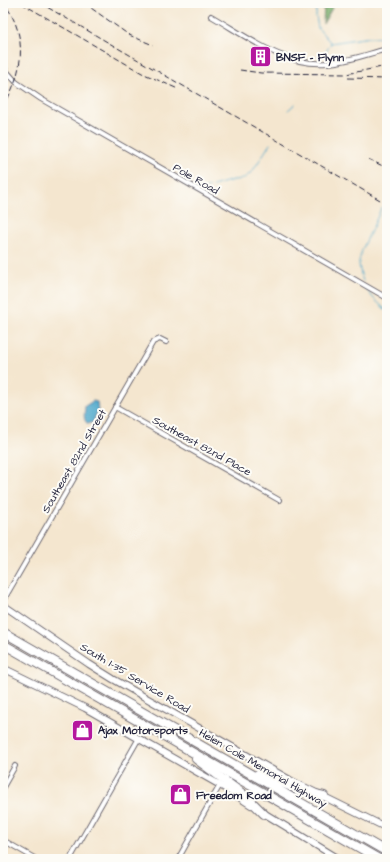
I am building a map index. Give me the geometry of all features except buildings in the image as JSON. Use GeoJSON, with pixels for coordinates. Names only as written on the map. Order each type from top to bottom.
{"type":"FeatureCollection","features":[{"type":"Feature","properties":{"kind":"highway","name":"Helen Cole Memorial Highway"},"geometry":{"type":"LineString","coordinates":[[3,632],[385,850]]}},
{"type":"Feature","properties":{"kind":"highway","name":"Helen Cole Memorial Highway"},"geometry":{"type":"LineString","coordinates":[[3,644],[378,858]]}},
{"type":"Feature","properties":{"kind":"highway"},"geometry":{"type":"LineString","coordinates":[[167,738],[247,797],[264,814]]}},
{"type":"Feature","properties":{"kind":"highway"},"geometry":{"type":"LineString","coordinates":[[241,768],[302,791],[324,796]]}},
{"type":"Feature","properties":{"kind":"main road","name":"South I-35 Service Road"},"geometry":{"type":"LineString","coordinates":[[3,605],[113,679],[290,780],[387,828]]}},
{"type":"Feature","properties":{"kind":"main road"},"geometry":{"type":"LineString","coordinates":[[3,668],[71,700],[139,738],[220,785],[264,814],[339,859]]}},
{"type":"Feature","properties":{"kind":"street"},"geometry":{"type":"LineString","coordinates":[[211,16],[281,55],[312,64],[334,62],[387,49]]}},
{"type":"Feature","properties":{"kind":"street","name":"Pole Road"},"geometry":{"type":"LineString","coordinates":[[3,66],[18,84],[41,99],[387,298]]}},
{"type":"Feature","properties":{"kind":"street","name":"Southeast 82nd Street"},"geometry":{"type":"LineString","coordinates":[[3,601],[38,543],[96,438],[153,342],[160,339],[166,342]]}},
{"type":"Feature","properties":{"kind":"street","name":"Southeast 82nd Place"},"geometry":{"type":"LineString","coordinates":[[115,407],[279,500]]}},
{"type":"Feature","properties":{"kind":"street"},"geometry":{"type":"LineString","coordinates":[[70,859],[139,738]]}},
{"type":"Feature","properties":{"kind":"street"},"geometry":{"type":"LineString","coordinates":[[3,787],[15,766]]}},
{"type":"Feature","properties":{"kind":"street"},"geometry":{"type":"LineString","coordinates":[[178,859],[220,785]]}},
{"type":"Feature","properties":{"kind":"street"},"geometry":{"type":"LineString","coordinates":[[3,840],[36,859]]}},
{"type":"Feature","properties":{"kind":"green space"},"geometry":{"type":"Polygon","coordinates":[[[324,3],[335,3],[323,24],[324,3]]]}},
{"type":"Feature","properties":{"kind":"water"},"geometry":{"type":"Polygon","coordinates":[[[93,401],[97,402],[98,410],[93,422],[88,424],[84,418],[85,406],[93,401]]]}},
{"type":"Feature","properties":{"kind":"waterway"},"geometry":{"type":"LineString","coordinates":[[317,3],[316,16],[318,28],[331,43]]}},
{"type":"Feature","properties":{"kind":"waterway"},"geometry":{"type":"LineString","coordinates":[[331,43],[370,37],[387,38]]}},
{"type":"Feature","properties":{"kind":"waterway"},"geometry":{"type":"LineString","coordinates":[[326,52],[331,43]]}},
{"type":"Feature","properties":{"kind":"waterway"},"geometry":{"type":"LineString","coordinates":[[288,110],[295,104]]}},
{"type":"Feature","properties":{"kind":"waterway"},"geometry":{"type":"LineString","coordinates":[[203,189],[233,180],[243,179],[252,172],[270,144]]}},
{"type":"Feature","properties":{"kind":"waterway"},"geometry":{"type":"LineString","coordinates":[[363,281],[359,267],[360,257],[381,208]]}},
{"type":"Feature","properties":{"kind":"waterway"},"geometry":{"type":"LineString","coordinates":[[364,287],[387,311]]}},
{"type":"Feature","properties":{"kind":"railway"},"geometry":{"type":"LineString","coordinates":[[3,107],[15,81],[19,68],[20,55],[20,42],[17,29],[12,16],[4,3]]}},
{"type":"Feature","properties":{"kind":"railway"},"geometry":{"type":"LineString","coordinates":[[21,3],[142,73],[178,89]]}},
{"type":"Feature","properties":{"kind":"railway"},"geometry":{"type":"LineString","coordinates":[[40,3],[387,204]]}},
{"type":"Feature","properties":{"kind":"railway"},"geometry":{"type":"LineString","coordinates":[[84,3],[129,35],[153,45]]}},
{"type":"Feature","properties":{"kind":"railway"},"geometry":{"type":"LineString","coordinates":[[240,70],[261,73],[346,74],[387,66]]}},
{"type":"Feature","properties":{"kind":"railway"},"geometry":{"type":"LineString","coordinates":[[348,78],[387,79]]}},
{"type":"Feature","properties":{"kind":"railway"},"geometry":{"type":"LineString","coordinates":[[368,159],[387,168]]}},
{"type":"Feature","properties":{"kind":"place","name":"BNSF - Flynn"},"geometry":{"type":"Point","coordinates":[260,57]}},
{"type":"Feature","properties":{"kind":"place","name":"Ajax Motorsports"},"geometry":{"type":"Point","coordinates":[83,730]}},
{"type":"Feature","properties":{"kind":"place","name":"Freedom Road"},"geometry":{"type":"Point","coordinates":[180,795]}}]}
